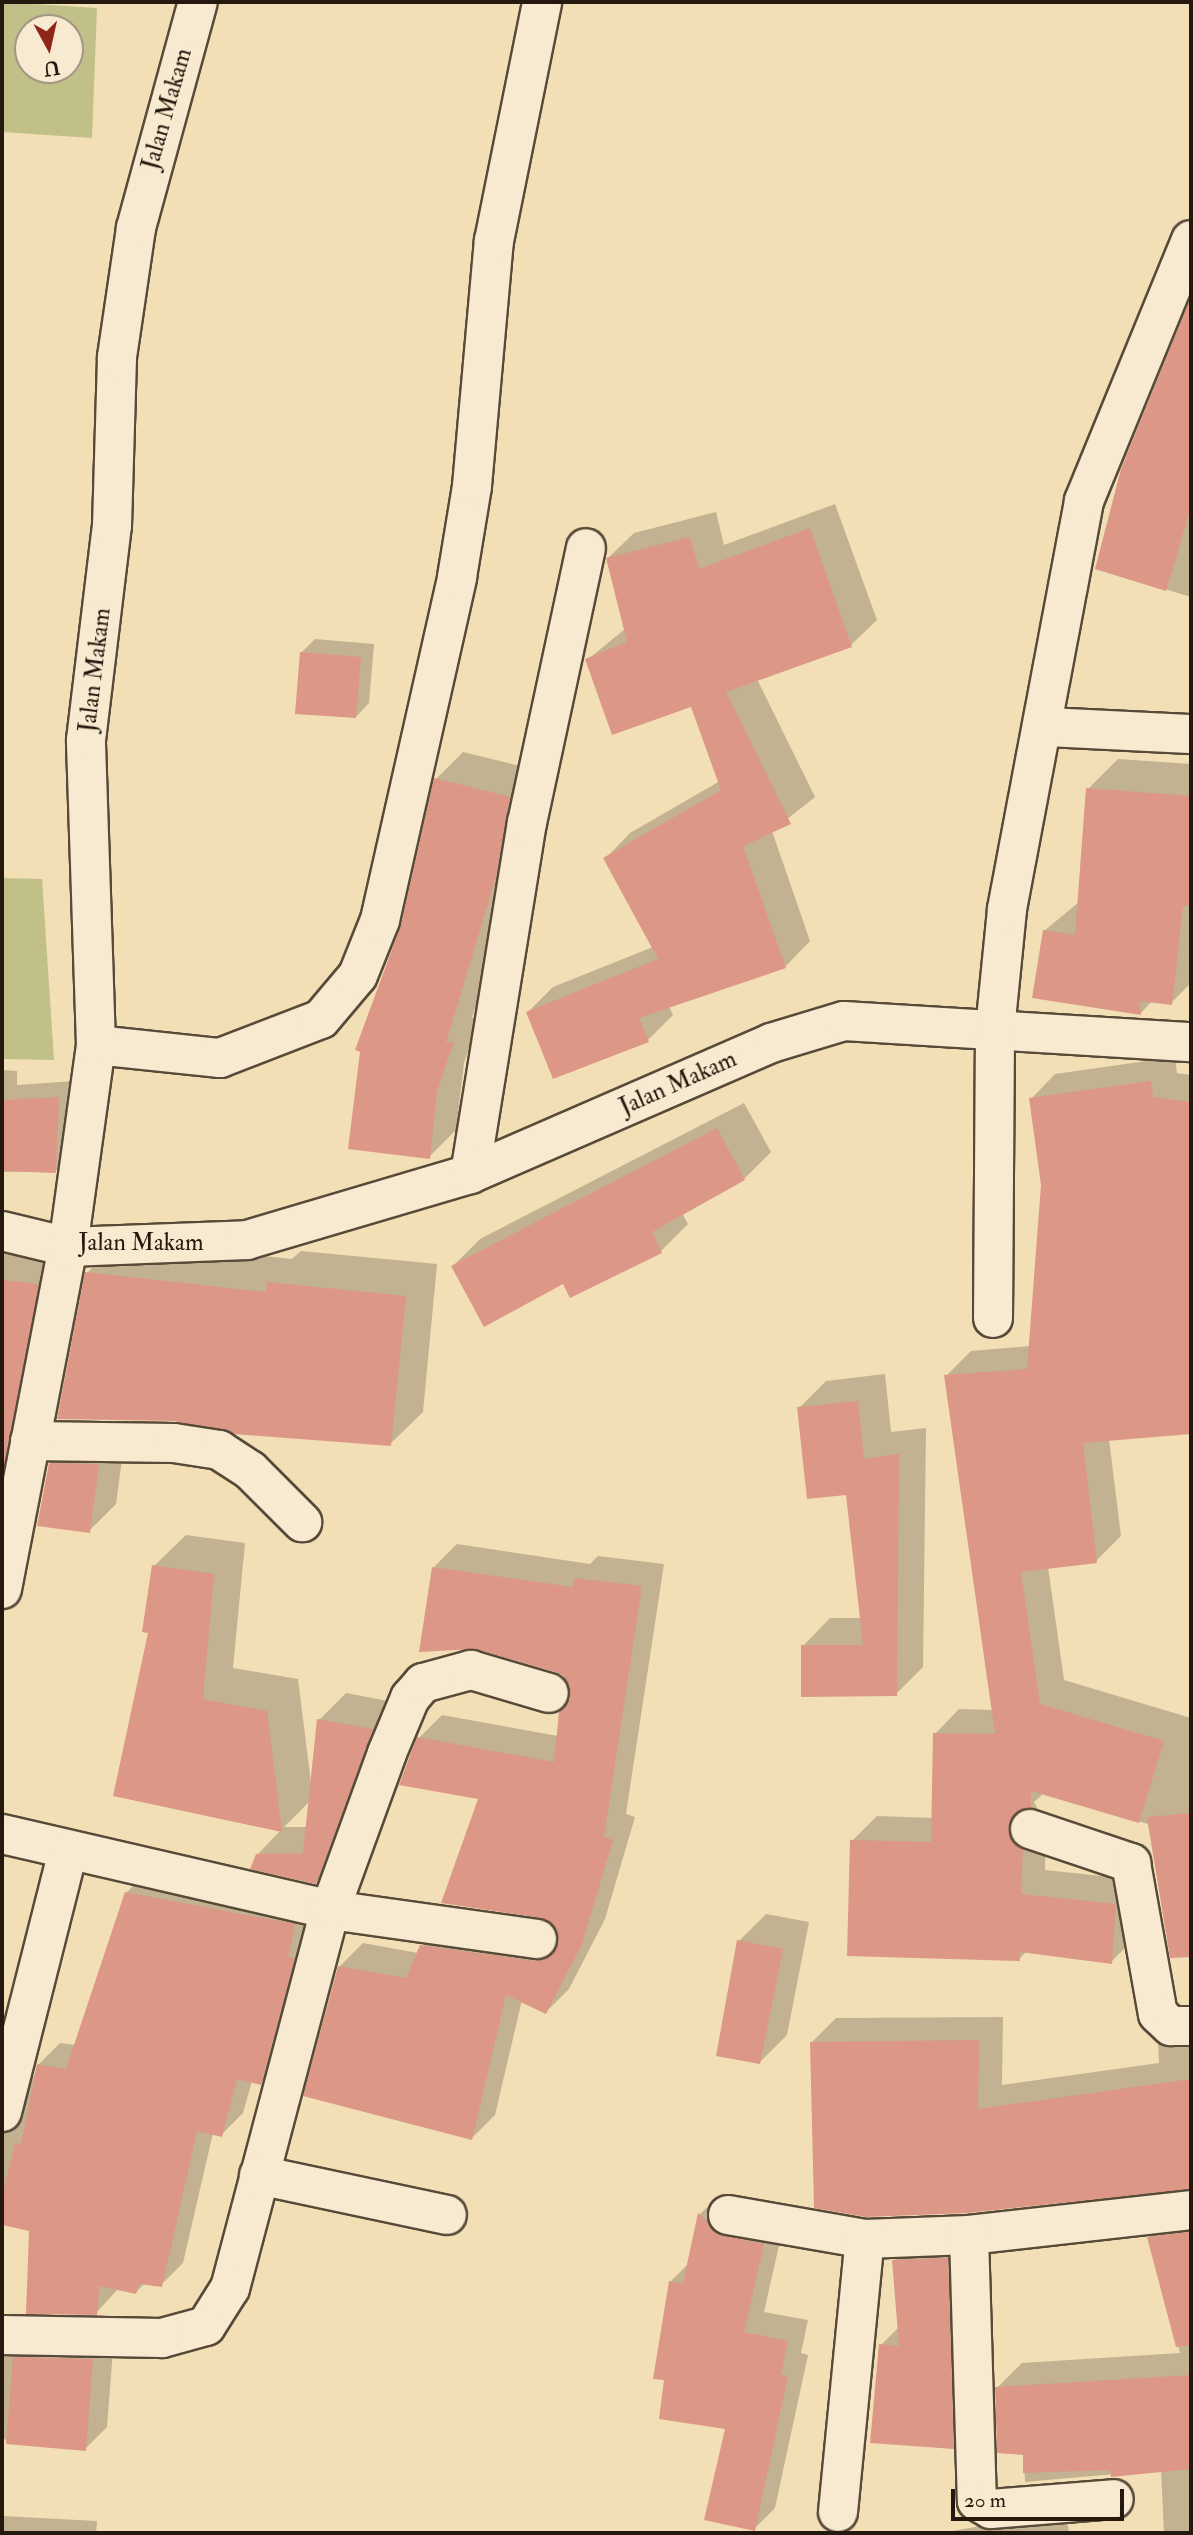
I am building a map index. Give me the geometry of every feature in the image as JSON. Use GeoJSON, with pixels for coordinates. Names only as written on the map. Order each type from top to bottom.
{"type":"FeatureCollection","features":[{"type":"Feature","properties":{"kind":"street","name":"Jalan Makam"},"geometry":{"type":"LineString","coordinates":[[198,2],[136,228],[117,357],[112,526],[86,740],[96,1045],[68,1247],[247,1240],[470,1174],[771,1043],[844,1021],[1191,1042]]}},
{"type":"Feature","properties":{"kind":"street"},"geometry":{"type":"LineString","coordinates":[[96,1045],[220,1058],[321,1019],[358,975],[380,920],[457,577],[472,486],[494,241],[542,2]]}},
{"type":"Feature","properties":{"kind":"street"},"geometry":{"type":"LineString","coordinates":[[993,1318],[995,1030],[1007,909],[1046,727],[1084,501],[1191,240]]}},
{"type":"Feature","properties":{"kind":"street"},"geometry":{"type":"LineString","coordinates":[[470,1174],[527,823],[586,548]]}},
{"type":"Feature","properties":{"kind":"street"},"geometry":{"type":"LineString","coordinates":[[1046,727],[1191,734]]}},
{"type":"Feature","properties":{"kind":"street"},"geometry":{"type":"LineString","coordinates":[[2,1231],[68,1247],[2,1589]]}},
{"type":"Feature","properties":{"kind":"street"},"geometry":{"type":"LineString","coordinates":[[30,1441],[174,1443],[219,1450],[250,1470],[302,1522]]}},
{"type":"Feature","properties":{"kind":"street"},"geometry":{"type":"LineString","coordinates":[[2,2335],[162,2338],[206,2326],[230,2288],[330,1910],[387,1753],[410,1698],[424,1683],[471,1670],[549,1693]]}},
{"type":"Feature","properties":{"kind":"street"},"geometry":{"type":"LineString","coordinates":[[1030,1829],[1131,1863],[1158,2014],[1171,2026],[1191,2026]]}},
{"type":"Feature","properties":{"kind":"street"},"geometry":{"type":"LineString","coordinates":[[2,1834],[68,1852],[330,1910],[537,1939]]}},
{"type":"Feature","properties":{"kind":"street"},"geometry":{"type":"LineString","coordinates":[[2,2112],[68,1852]]}},
{"type":"Feature","properties":{"kind":"street"},"geometry":{"type":"LineString","coordinates":[[259,2175],[447,2215]]}},
{"type":"Feature","properties":{"kind":"street"},"geometry":{"type":"LineString","coordinates":[[728,2215],[865,2239],[969,2235],[1191,2210]]}},
{"type":"Feature","properties":{"kind":"street"},"geometry":{"type":"LineString","coordinates":[[969,2235],[977,2501],[991,2509],[1114,2499]]}},
{"type":"Feature","properties":{"kind":"street"},"geometry":{"type":"LineString","coordinates":[[838,2512],[865,2239]]}},
{"type":"Feature","properties":{"kind":"shaded area"},"geometry":{"type":"Polygon","coordinates":[[[2,2],[97,8],[92,138],[2,132],[2,2]]]}},
{"type":"Feature","properties":{"kind":"shaded area"},"geometry":{"type":"Polygon","coordinates":[[[2,878],[42,879],[54,1060],[2,1059],[2,878]]]}},
{"type":"Feature","properties":{"kind":"building"},"geometry":{"type":"Polygon","coordinates":[[[1191,297],[1191,507],[1166,591],[1095,569],[1121,469],[1191,297]]]}},
{"type":"Feature","properties":{"kind":"building"},"geometry":{"type":"Polygon","coordinates":[[[810,528],[852,647],[726,692],[791,824],[743,846],[786,968],[639,1018],[649,1042],[553,1079],[526,1012],[658,959],[603,858],[721,790],[691,707],[612,735],[585,659],[627,642],[606,558],[690,537],[699,569],[810,528]]]}},
{"type":"Feature","properties":{"kind":"building"},"geometry":{"type":"Polygon","coordinates":[[[300,652],[361,657],[356,718],[295,714],[300,652]]]}},
{"type":"Feature","properties":{"kind":"building"},"geometry":{"type":"Polygon","coordinates":[[[434,778],[510,797],[496,877],[446,1043],[454,1041],[437,1092],[430,1159],[348,1149],[360,1052],[355,1050],[401,925],[434,778]]]}},
{"type":"Feature","properties":{"kind":"building"},"geometry":{"type":"Polygon","coordinates":[[[1086,788],[1191,796],[1191,906],[1183,906],[1172,1005],[1139,1001],[1141,1015],[1032,998],[1043,930],[1075,935],[1086,788]]]}},
{"type":"Feature","properties":{"kind":"building"},"geometry":{"type":"Polygon","coordinates":[[[1151,1081],[1153,1097],[1191,1102],[1191,1434],[1083,1443],[1097,1563],[1021,1572],[1040,1704],[1164,1741],[1139,1823],[1031,1791],[1031,1808],[1015,1813],[1009,1833],[1023,1850],[1021,1894],[1116,1904],[1112,1964],[1020,1952],[1020,1961],[847,1956],[850,1840],[931,1842],[933,1733],[995,1734],[944,1375],[1027,1369],[1041,1185],[1029,1098],[1151,1081]]]}},
{"type":"Feature","properties":{"kind":"building"},"geometry":{"type":"Polygon","coordinates":[[[59,1097],[56,1173],[2,1171],[2,1100],[59,1097]]]}},
{"type":"Feature","properties":{"kind":"building"},"geometry":{"type":"Polygon","coordinates":[[[717,1128],[745,1180],[652,1232],[662,1253],[570,1298],[563,1284],[484,1327],[451,1266],[717,1128]]]}},
{"type":"Feature","properties":{"kind":"building"},"geometry":{"type":"Polygon","coordinates":[[[85,1272],[266,1292],[267,1282],[406,1296],[391,1446],[234,1434],[174,1421],[57,1419],[85,1272]]]}},
{"type":"Feature","properties":{"kind":"building"},"geometry":{"type":"Polygon","coordinates":[[[2,1280],[39,1284],[2,1475],[2,1280]]]}},
{"type":"Feature","properties":{"kind":"building"},"geometry":{"type":"Polygon","coordinates":[[[858,1401],[864,1459],[899,1454],[897,1696],[801,1697],[801,1645],[863,1645],[846,1495],[807,1499],[797,1407],[858,1401]]]}},
{"type":"Feature","properties":{"kind":"building"},"geometry":{"type":"Polygon","coordinates":[[[49,1463],[99,1464],[90,1533],[37,1526],[49,1463]]]}},
{"type":"Feature","properties":{"kind":"building"},"geometry":{"type":"Polygon","coordinates":[[[152,1565],[214,1574],[203,1699],[267,1711],[282,1832],[113,1796],[148,1633],[142,1632],[152,1565]]]}},
{"type":"Feature","properties":{"kind":"building"},"geometry":{"type":"Polygon","coordinates":[[[432,1567],[573,1587],[574,1578],[642,1586],[604,1837],[613,1840],[582,1944],[546,2014],[506,1995],[472,2140],[303,2096],[338,1966],[406,1978],[420,1945],[535,1961],[554,1953],[558,1943],[557,1930],[541,1918],[441,1903],[478,1799],[399,1785],[417,1737],[554,1762],[559,1712],[570,1699],[563,1675],[555,1672],[476,1649],[419,1652],[432,1567]]]}},
{"type":"Feature","properties":{"kind":"building"},"geometry":{"type":"Polygon","coordinates":[[[317,1719],[373,1729],[316,1884],[250,1869],[256,1854],[303,1853],[317,1719]]]}},
{"type":"Feature","properties":{"kind":"building"},"geometry":{"type":"Polygon","coordinates":[[[1191,1813],[1191,1957],[1170,1958],[1147,1817],[1191,1813]]]}},
{"type":"Feature","properties":{"kind":"building"},"geometry":{"type":"Polygon","coordinates":[[[125,1892],[295,1924],[288,1957],[295,1958],[261,2085],[237,2079],[222,2137],[197,2131],[162,2287],[139,2284],[136,2294],[99,2286],[97,2315],[26,2314],[29,2231],[2,2225],[2,2196],[15,2143],[21,2144],[37,2064],[66,2069],[125,1892]]]}},
{"type":"Feature","properties":{"kind":"building"},"geometry":{"type":"Polygon","coordinates":[[[737,1940],[783,1949],[760,2064],[716,2056],[737,1940]]]}},
{"type":"Feature","properties":{"kind":"building"},"geometry":{"type":"Polygon","coordinates":[[[979,2040],[978,2109],[1191,2079],[1191,2189],[967,2213],[866,2217],[814,2208],[810,2042],[979,2040]]]}},
{"type":"Feature","properties":{"kind":"building"},"geometry":{"type":"Polygon","coordinates":[[[698,2213],[724,2236],[764,2244],[744,2332],[788,2341],[781,2374],[788,2376],[755,2531],[704,2520],[725,2429],[659,2419],[664,2380],[653,2379],[669,2281],[683,2283],[698,2213]]]}},
{"type":"Feature","properties":{"kind":"building"},"geometry":{"type":"Polygon","coordinates":[[[1191,2232],[1191,2345],[1176,2347],[1147,2237],[1191,2232]]]}},
{"type":"Feature","properties":{"kind":"building"},"geometry":{"type":"Polygon","coordinates":[[[948,2258],[954,2449],[870,2443],[879,2344],[899,2346],[892,2260],[948,2258]]]}},
{"type":"Feature","properties":{"kind":"building"},"geometry":{"type":"Polygon","coordinates":[[[13,2357],[93,2359],[86,2451],[6,2444],[13,2357]]]}},
{"type":"Feature","properties":{"kind":"building"},"geometry":{"type":"Polygon","coordinates":[[[1191,2375],[1191,2469],[1111,2477],[1110,2470],[1023,2473],[1023,2455],[997,2453],[995,2387],[1191,2375]]]}}]}
